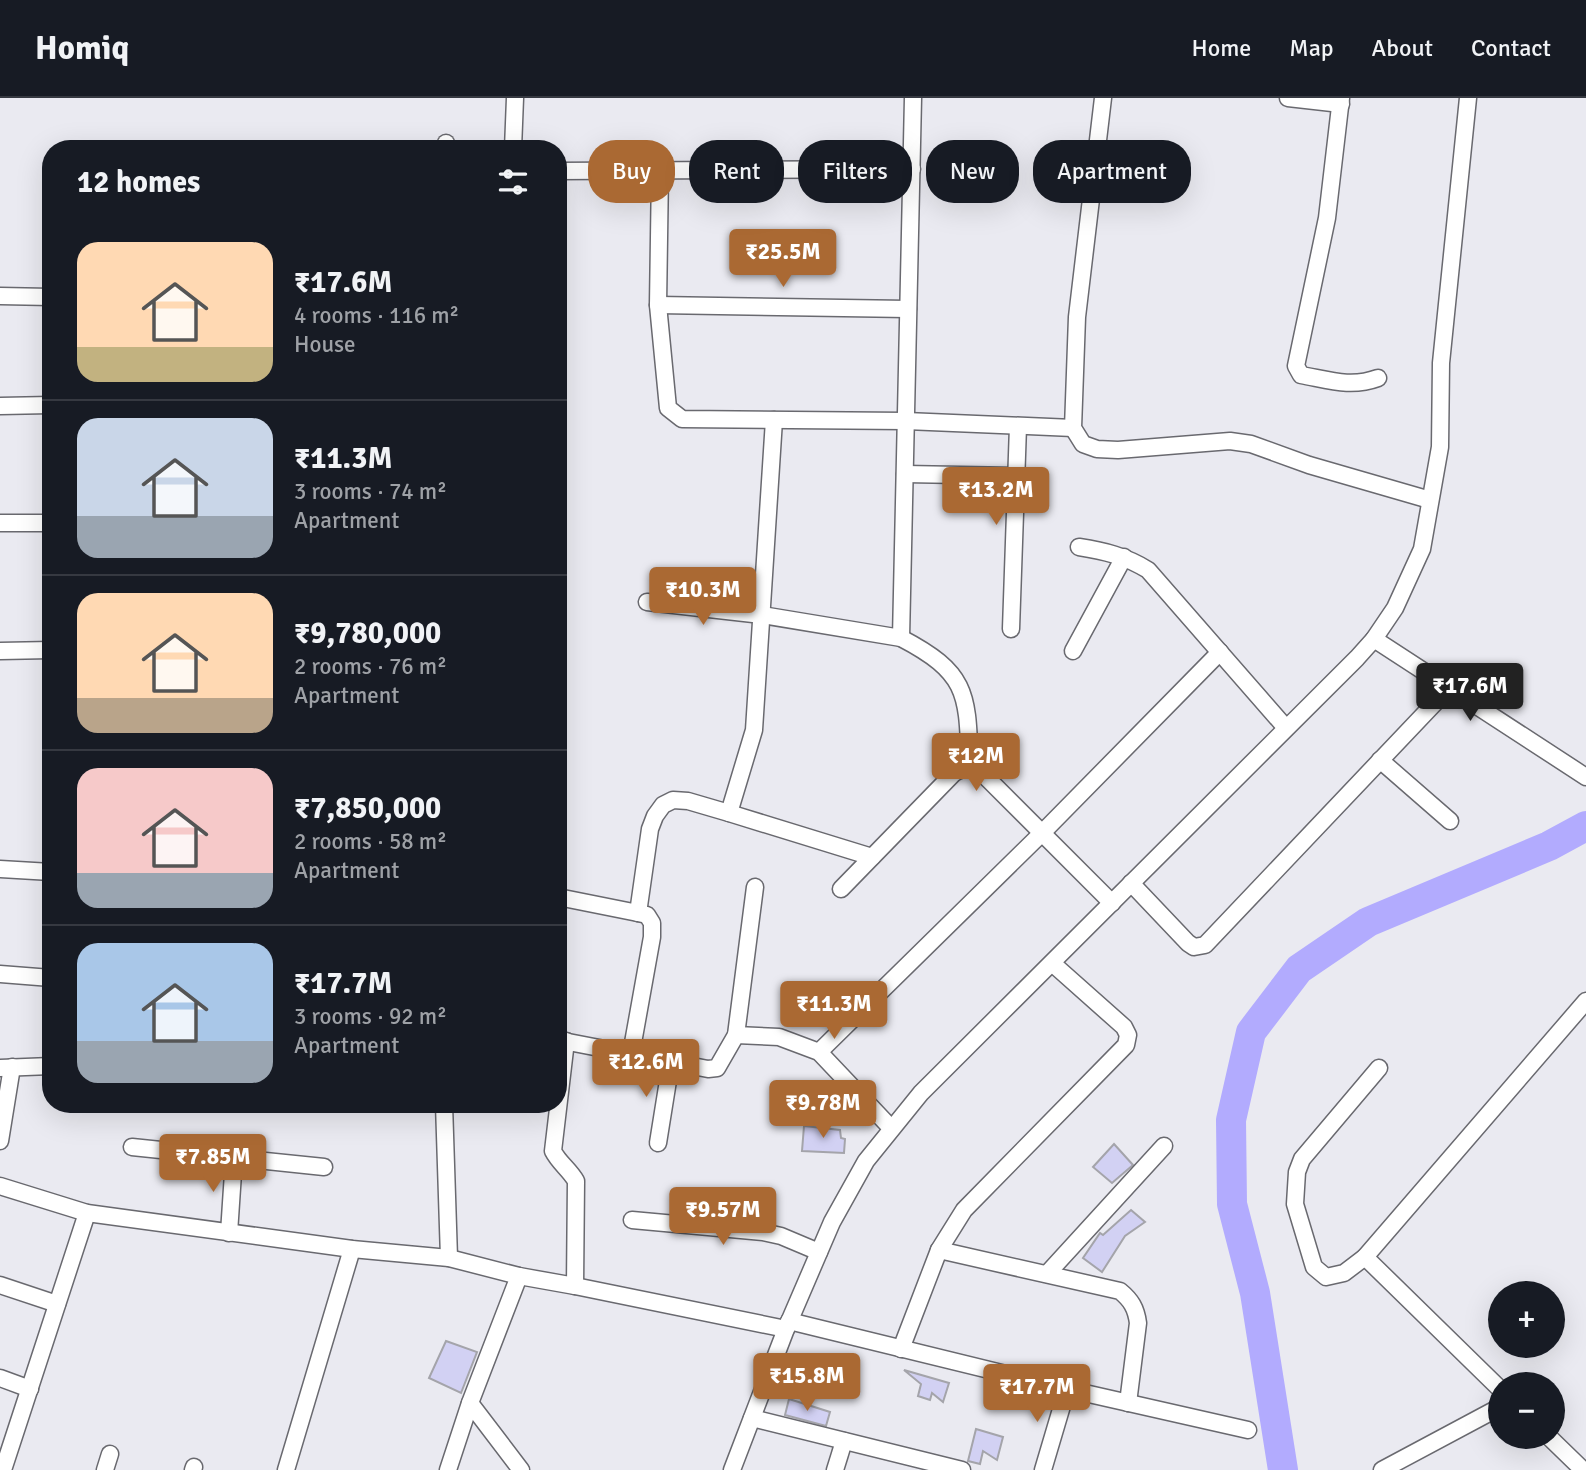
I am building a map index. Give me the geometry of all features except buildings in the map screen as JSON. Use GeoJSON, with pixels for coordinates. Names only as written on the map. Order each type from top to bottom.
{"type":"FeatureCollection","features":[{"type":"Feature","properties":{"kind":"street"},"geometry":{"type":"LineString","coordinates":[[513,140],[515,98]]}},
{"type":"Feature","properties":{"kind":"street"},"geometry":{"type":"LineString","coordinates":[[912,169],[913,98]]}},
{"type":"Feature","properties":{"kind":"street"},"geometry":{"type":"LineString","coordinates":[[1103,98],[1077,317],[1073,428],[1083,444],[1097,449],[1118,450],[1230,441],[1251,444],[1309,465],[1430,500]]}},
{"type":"Feature","properties":{"kind":"street"},"geometry":{"type":"LineString","coordinates":[[1288,98],[1341,101],[1327,218],[1296,366],[1301,375],[1351,384],[1378,378]]}},
{"type":"Feature","properties":{"kind":"street"},"geometry":{"type":"LineString","coordinates":[[732,1470],[788,1325],[832,1222],[866,1161],[891,1128],[921,1093],[1374,639],[1395,608],[1422,549],[1440,447],[1441,363],[1468,98]]}},
{"type":"Feature","properties":{"kind":"street"},"geometry":{"type":"LineString","coordinates":[[675,170],[798,169]]}},
{"type":"Feature","properties":{"kind":"street"},"geometry":{"type":"LineString","coordinates":[[567,172],[588,171]]}},
{"type":"Feature","properties":{"kind":"street"},"geometry":{"type":"LineString","coordinates":[[660,203],[658,305],[668,408],[682,419],[906,421],[1073,428]]}},
{"type":"Feature","properties":{"kind":"street"},"geometry":{"type":"LineString","coordinates":[[901,638],[911,203]]}},
{"type":"Feature","properties":{"kind":"street"},"geometry":{"type":"LineString","coordinates":[[0,296],[42,297]]}},
{"type":"Feature","properties":{"kind":"street"},"geometry":{"type":"LineString","coordinates":[[658,305],[908,309]]}},
{"type":"Feature","properties":{"kind":"street"},"geometry":{"type":"LineString","coordinates":[[0,406],[42,405]]}},
{"type":"Feature","properties":{"kind":"street"},"geometry":{"type":"LineString","coordinates":[[729,813],[754,730],[774,420]]}},
{"type":"Feature","properties":{"kind":"street"},"geometry":{"type":"LineString","coordinates":[[1011,628],[1018,426]]}},
{"type":"Feature","properties":{"kind":"street"},"geometry":{"type":"LineString","coordinates":[[905,474],[1016,476]]}},
{"type":"Feature","properties":{"kind":"street"},"geometry":{"type":"LineString","coordinates":[[0,523],[42,523]]}},
{"type":"Feature","properties":{"kind":"street"},"geometry":{"type":"LineString","coordinates":[[1079,547],[1114,552],[1148,570],[1286,728]]}},
{"type":"Feature","properties":{"kind":"street"},"geometry":{"type":"LineString","coordinates":[[1073,651],[1124,556]]}},
{"type":"Feature","properties":{"kind":"street"},"geometry":{"type":"LineString","coordinates":[[647,602],[762,615],[901,638],[945,665],[957,680],[965,701],[970,767]]}},
{"type":"Feature","properties":{"kind":"street"},"geometry":{"type":"LineString","coordinates":[[1374,639],[1586,777]]}},
{"type":"Feature","properties":{"kind":"street"},"geometry":{"type":"LineString","coordinates":[[0,651],[42,650]]}},
{"type":"Feature","properties":{"kind":"street"},"geometry":{"type":"LineString","coordinates":[[819,1052],[1042,833],[1220,652]]}},
{"type":"Feature","properties":{"kind":"street"},"geometry":{"type":"LineString","coordinates":[[1131,883],[1188,943],[1194,947],[1205,945],[1449,688]]}},
{"type":"Feature","properties":{"kind":"street"},"geometry":{"type":"LineString","coordinates":[[1380,760],[1450,821]]}},
{"type":"Feature","properties":{"kind":"street"},"geometry":{"type":"LineString","coordinates":[[841,889],[953,774],[961,768],[970,767],[980,771],[1112,903]]}},
{"type":"Feature","properties":{"kind":"street"},"geometry":{"type":"LineString","coordinates":[[638,913],[650,830],[663,805],[673,800],[688,801],[872,857]]}},
{"type":"Feature","properties":{"kind":"street"},"geometry":{"type":"LineString","coordinates":[[0,869],[42,871]]}},
{"type":"Feature","properties":{"kind":"street"},"geometry":{"type":"LineString","coordinates":[[567,1041],[708,1069],[717,1068],[736,1035],[755,887]]}},
{"type":"Feature","properties":{"kind":"street"},"geometry":{"type":"LineString","coordinates":[[567,899],[647,915],[652,923],[652,937],[631,1054]]}},
{"type":"Feature","properties":{"kind":"street"},"geometry":{"type":"LineString","coordinates":[[901,1349],[939,1250],[964,1210],[1126,1045],[1128,1035],[1124,1027],[1052,963]]}},
{"type":"Feature","properties":{"kind":"street"},"geometry":{"type":"LineString","coordinates":[[0,974],[42,977]]}},
{"type":"Feature","properties":{"kind":"street"},"geometry":{"type":"LineString","coordinates":[[1379,1068],[1302,1159],[1294,1187],[1295,1204],[1314,1267],[1326,1277],[1344,1273],[1365,1257],[1586,1001]]}},
{"type":"Feature","properties":{"kind":"street"},"geometry":{"type":"LineString","coordinates":[[736,1035],[779,1037],[819,1052],[891,1128]]}},
{"type":"Feature","properties":{"kind":"street"},"geometry":{"type":"LineString","coordinates":[[658,1143],[671,1062]]}},
{"type":"Feature","properties":{"kind":"street"},"geometry":{"type":"LineString","coordinates":[[0,1141],[6,1067],[42,1066]]}},
{"type":"Feature","properties":{"kind":"street"},"geometry":{"type":"LineString","coordinates":[[444,1113],[449,1258]]}},
{"type":"Feature","properties":{"kind":"street"},"geometry":{"type":"LineString","coordinates":[[556,1113],[553,1151],[558,1161],[570,1170],[576,1181],[575,1286]]}},
{"type":"Feature","properties":{"kind":"street"},"geometry":{"type":"LineString","coordinates":[[1047,1274],[1164,1146]]}},
{"type":"Feature","properties":{"kind":"street"},"geometry":{"type":"LineString","coordinates":[[132,1147],[324,1167]]}},
{"type":"Feature","properties":{"kind":"street"},"geometry":{"type":"LineString","coordinates":[[229,1233],[234,1158]]}},
{"type":"Feature","properties":{"kind":"street"},"geometry":{"type":"LineString","coordinates":[[0,1186],[87,1213],[352,1249],[449,1258],[519,1276],[788,1325],[901,1349],[1248,1430]]}},
{"type":"Feature","properties":{"kind":"street"},"geometry":{"type":"LineString","coordinates":[[3,1466],[87,1213]]}},
{"type":"Feature","properties":{"kind":"street"},"geometry":{"type":"LineString","coordinates":[[632,1220],[763,1232],[781,1236],[819,1252]]}},
{"type":"Feature","properties":{"kind":"street"},"geometry":{"type":"LineString","coordinates":[[286,1470],[352,1249]]}},
{"type":"Feature","properties":{"kind":"street"},"geometry":{"type":"LineString","coordinates":[[939,1250],[1120,1291],[1130,1299],[1136,1310],[1138,1323],[1128,1403]]}},
{"type":"Feature","properties":{"kind":"street"},"geometry":{"type":"LineString","coordinates":[[1365,1257],[1488,1377]]}},
{"type":"Feature","properties":{"kind":"street"},"geometry":{"type":"LineString","coordinates":[[449,1470],[470,1403],[519,1276]]}},
{"type":"Feature","properties":{"kind":"street"},"geometry":{"type":"LineString","coordinates":[[0,1285],[57,1304]]}},
{"type":"Feature","properties":{"kind":"street"},"geometry":{"type":"LineString","coordinates":[[0,1378],[30,1389]]}},
{"type":"Feature","properties":{"kind":"street"},"geometry":{"type":"LineString","coordinates":[[1043,1470],[1067,1389]]}},
{"type":"Feature","properties":{"kind":"street"},"geometry":{"type":"LineString","coordinates":[[470,1403],[521,1470]]}},
{"type":"Feature","properties":{"kind":"street"},"geometry":{"type":"LineString","coordinates":[[1382,1470],[1488,1413]]}},
{"type":"Feature","properties":{"kind":"street"},"geometry":{"type":"LineString","coordinates":[[752,1418],[962,1470]]}},
{"type":"Feature","properties":{"kind":"street"},"geometry":{"type":"LineString","coordinates":[[835,1470],[844,1441]]}},
{"type":"Feature","properties":{"kind":"street"},"geometry":{"type":"LineString","coordinates":[[1561,1449],[1583,1470]]}},
{"type":"Feature","properties":{"kind":"waterway"},"geometry":{"type":"LineString","coordinates":[[1283,1470],[1255,1293],[1232,1204],[1231,1120],[1251,1032],[1299,969],[1368,922],[1549,846],[1586,826]]}}]}
